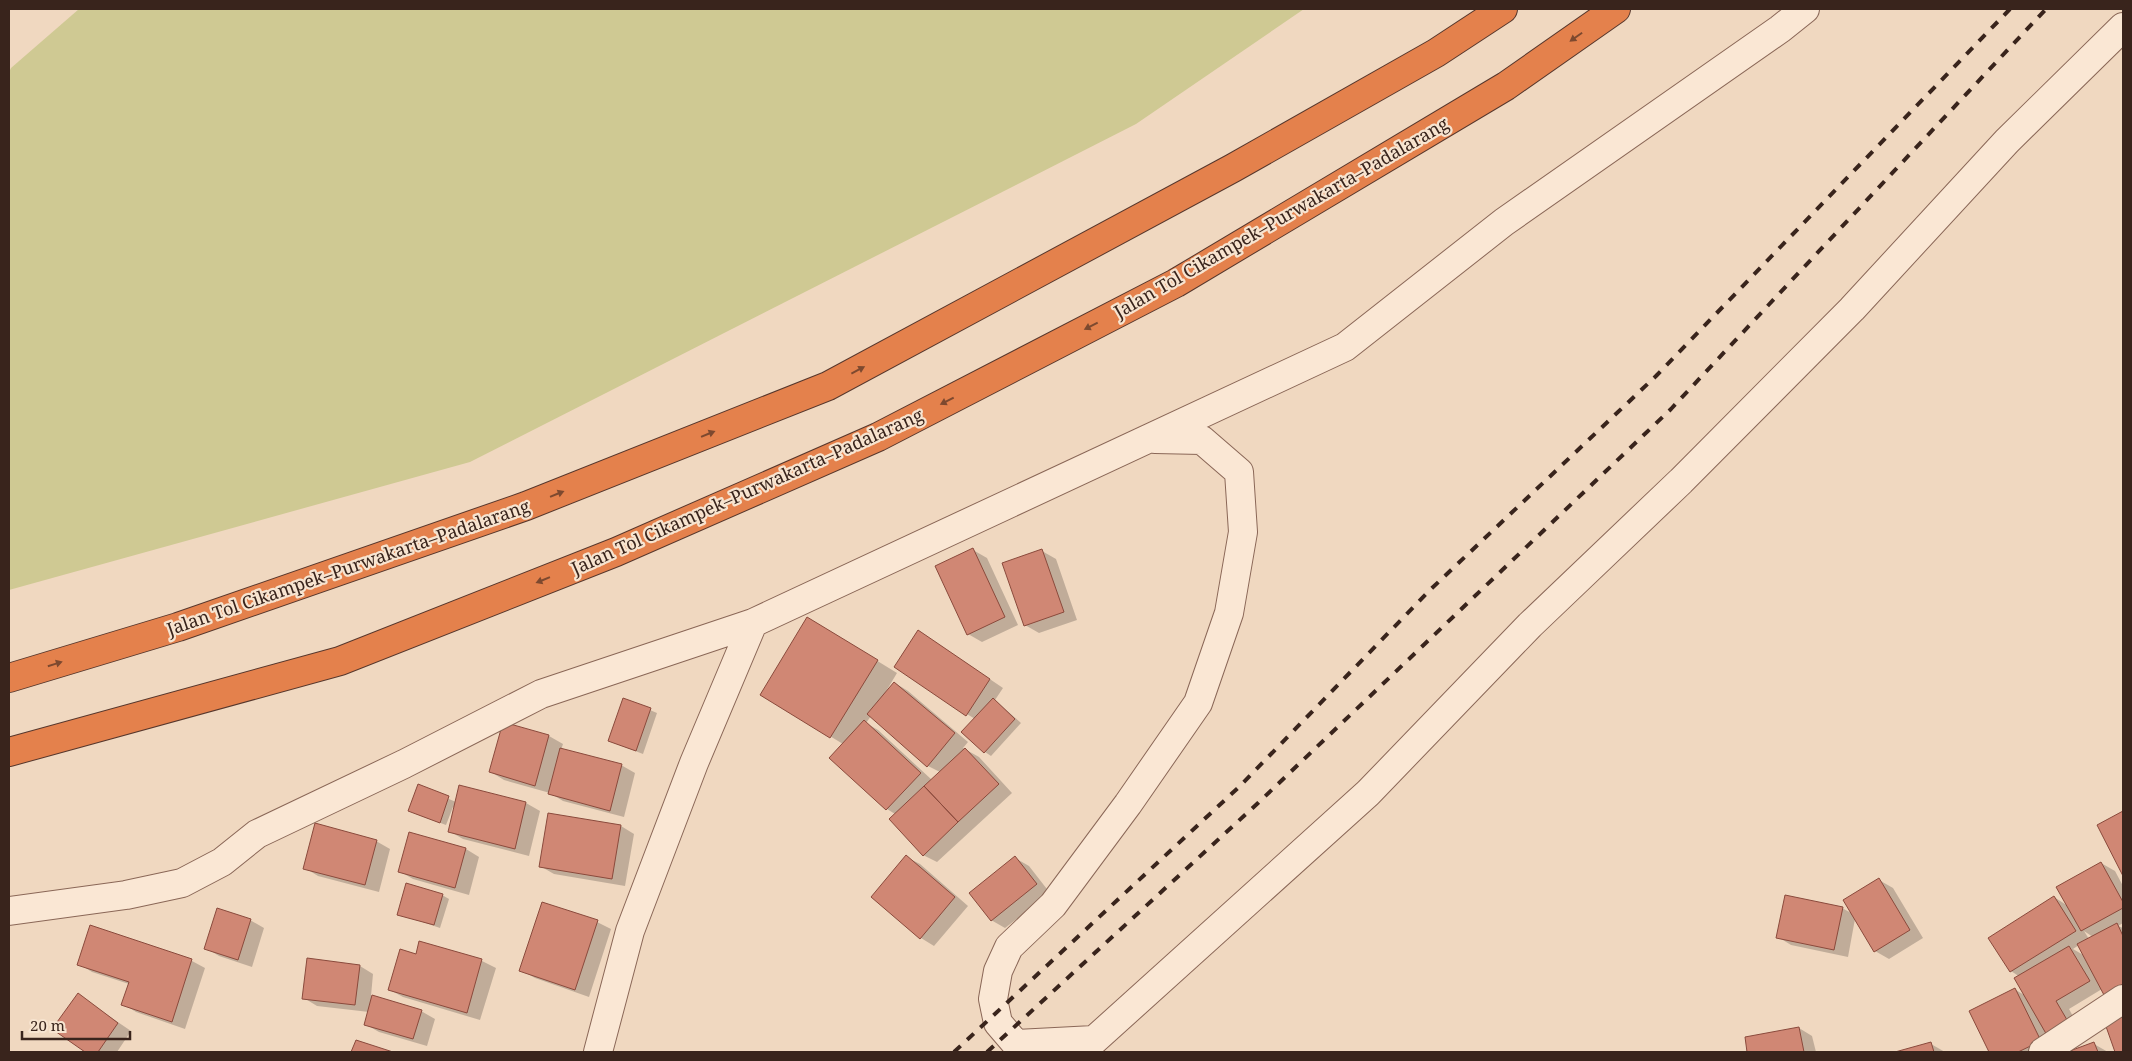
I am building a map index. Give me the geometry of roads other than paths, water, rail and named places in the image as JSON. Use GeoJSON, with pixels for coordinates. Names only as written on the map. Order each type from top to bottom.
{"type":"FeatureCollection","features":[{"type":"Feature","properties":{"kind":"highway","name":"Jalan Tol Cikampek–Purwakarta–Padalarang"},"geometry":{"type":"LineString","coordinates":[[9,678],[178,627],[526,506],[828,386],[1233,168],[1436,53],[1503,9]]}},
{"type":"Feature","properties":{"kind":"highway","name":"Jalan Tol Cikampek–Purwakarta–Padalarang"},"geometry":{"type":"LineString","coordinates":[[9,752],[340,661],[616,552],[878,437],[1176,282],[1506,86],[1616,9]]}},
{"type":"Feature","properties":{"kind":"street"},"geometry":{"type":"LineString","coordinates":[[9,911],[126,896],[182,883],[222,862],[257,834],[404,764],[541,694],[753,623],[1345,347],[1504,222],[1780,29],[1805,9]]}},
{"type":"Feature","properties":{"kind":"street"},"geometry":{"type":"LineString","coordinates":[[1148,439],[1202,440],[1239,472],[1243,532],[1229,613],[1198,703],[1128,804],[1053,905],[1009,947],[998,971],[992,999],[998,1023],[1016,1044],[1088,1046],[1368,793],[1530,626],[1681,481],[1852,310],[2007,141],[2123,27]]}},
{"type":"Feature","properties":{"kind":"street"},"geometry":{"type":"LineString","coordinates":[[598,1052],[630,931],[694,763],[753,623]]}},
{"type":"Feature","properties":{"kind":"street"},"geometry":{"type":"LineString","coordinates":[[2043,1052],[2123,999]]}},
{"type":"Feature","properties":{"kind":"railway"},"geometry":{"type":"LineString","coordinates":[[954,1052],[1240,786],[1430,590],[1656,376],[2010,9]]}},
{"type":"Feature","properties":{"kind":"railway"},"geometry":{"type":"LineString","coordinates":[[987,1052],[1258,803],[1671,409],[2046,9]]}}]}
